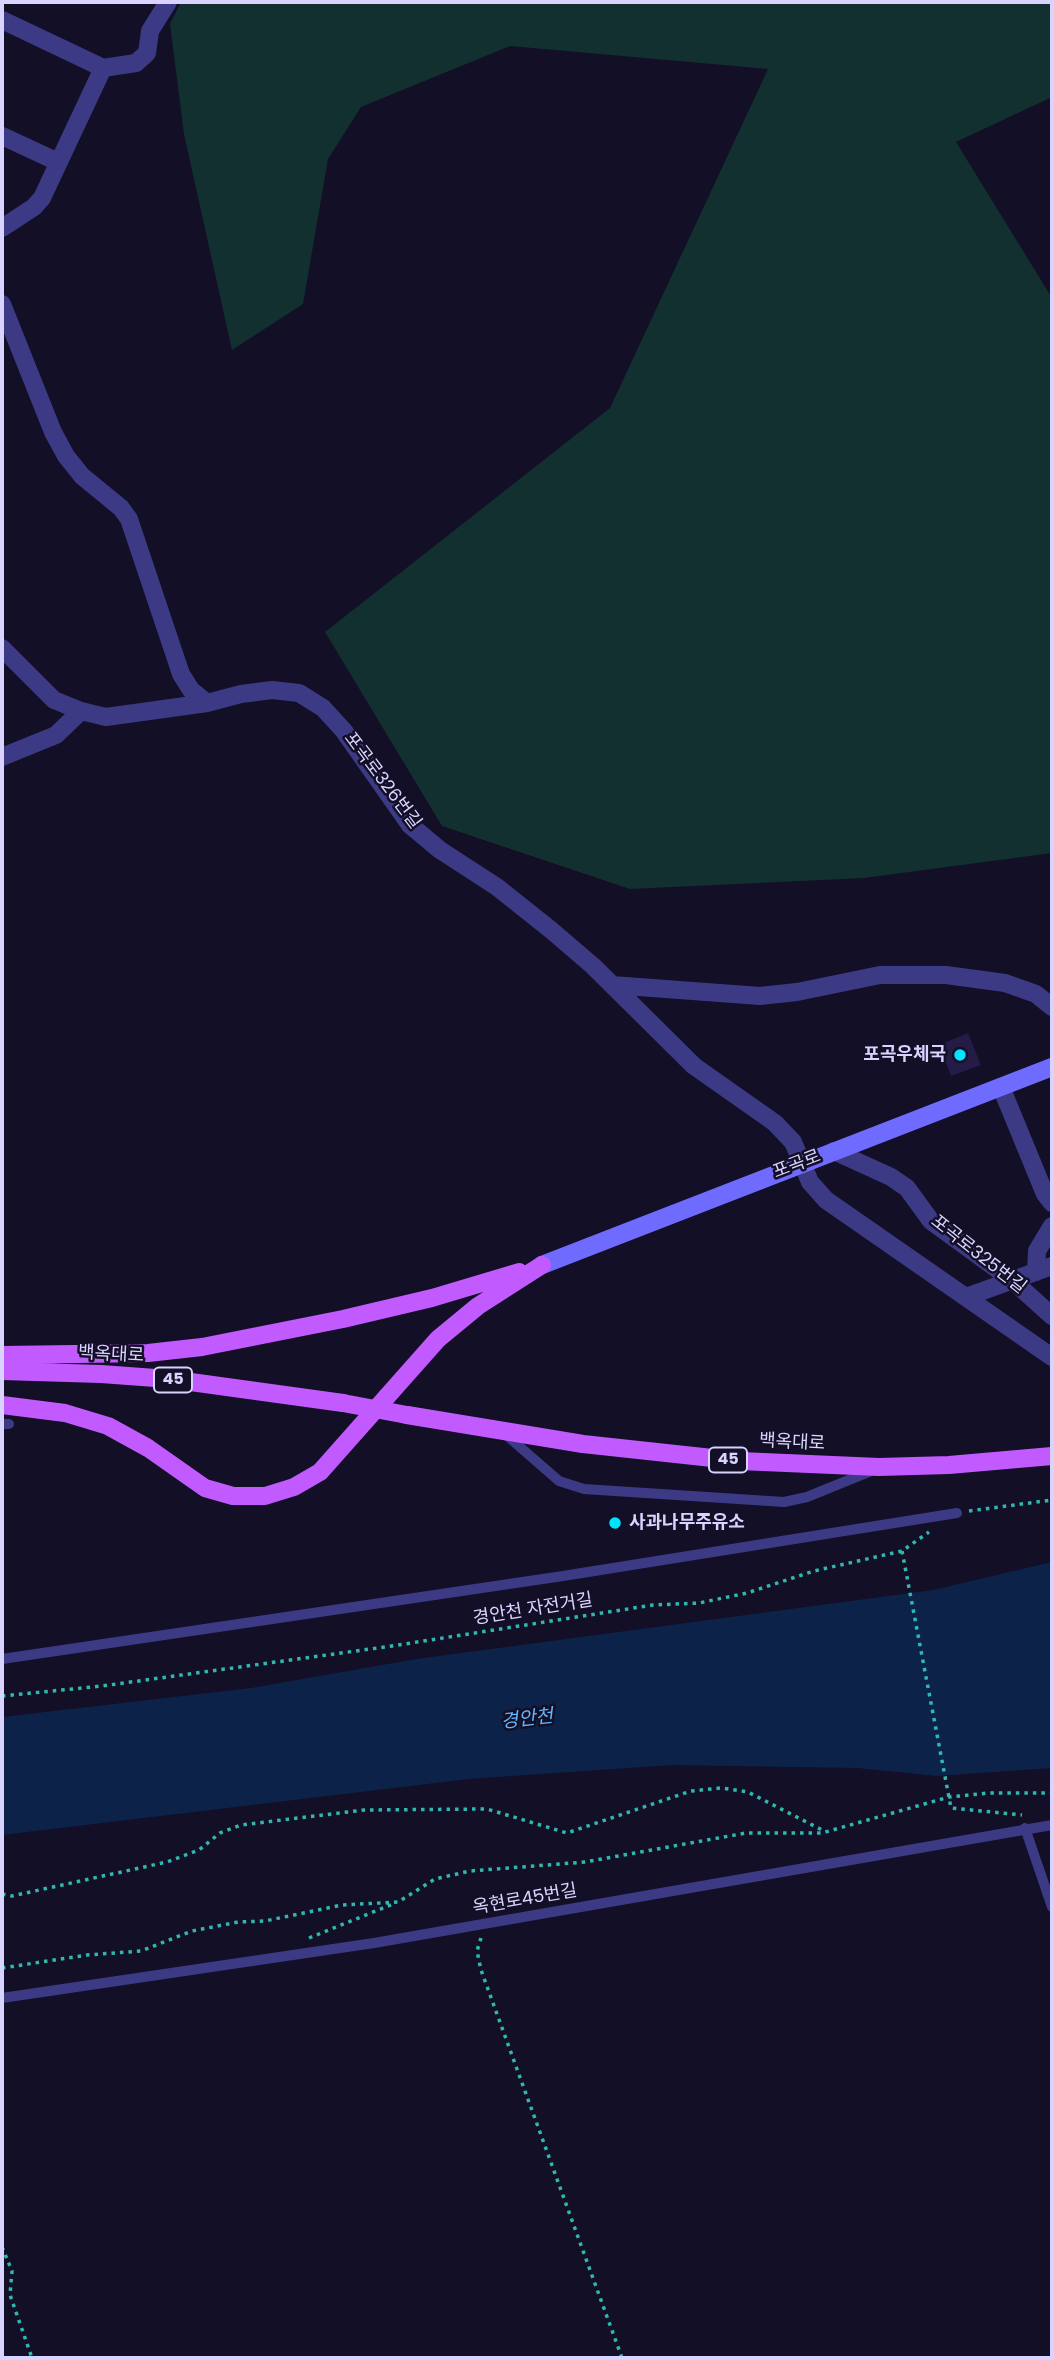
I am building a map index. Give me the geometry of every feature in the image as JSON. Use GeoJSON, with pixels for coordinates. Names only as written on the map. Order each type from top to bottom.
{"type":"FeatureCollection","features":[{"type":"Feature","properties":{"kind":"main road"},"geometry":{"type":"LineString","coordinates":[[2,1355],[148,1353],[260,1337],[432,1298],[542,1265]]}},
{"type":"Feature","properties":{"kind":"main road"},"geometry":{"type":"LineString","coordinates":[[2,1405],[65,1413],[108,1426],[148,1448],[205,1488],[233,1496],[265,1496],[294,1487],[320,1472],[438,1339],[478,1306],[542,1265]]}},
{"type":"Feature","properties":{"kind":"main road","name":"백옥대로"},"geometry":{"type":"LineString","coordinates":[[2,1371],[170,1379],[343,1404],[502,1432],[671,1455],[794,1465],[949,1465],[1052,1456]]}},
{"type":"Feature","properties":{"kind":"street"},"geometry":{"type":"LineString","coordinates":[[2,20],[103,68],[136,63],[147,53],[149,31],[168,2]]}},
{"type":"Feature","properties":{"kind":"street"},"geometry":{"type":"LineString","coordinates":[[2,228],[34,207],[42,198],[103,68]]}},
{"type":"Feature","properties":{"kind":"street"},"geometry":{"type":"LineString","coordinates":[[2,136],[58,162]]}},
{"type":"Feature","properties":{"kind":"street"},"geometry":{"type":"LineString","coordinates":[[2,304],[53,432],[66,456],[82,476],[121,508],[129,519],[181,674],[191,690],[207,704]]}},
{"type":"Feature","properties":{"kind":"street","name":"포곡로326번길"},"geometry":{"type":"LineString","coordinates":[[2,648],[54,700],[80,711],[106,717],[207,704],[241,694],[272,690],[299,693],[323,708],[345,730],[410,825],[440,850],[497,887],[551,930],[612,985],[694,1066],[775,1122],[793,1142],[810,1182],[826,1200],[1052,1357]]}},
{"type":"Feature","properties":{"kind":"street"},"geometry":{"type":"LineString","coordinates":[[2,757],[56,735],[80,711]]}},
{"type":"Feature","properties":{"kind":"street"},"geometry":{"type":"LineString","coordinates":[[612,985],[760,996],[797,992],[880,975],[946,975],[1004,983],[1036,994],[1052,1007]]}},
{"type":"Feature","properties":{"kind":"street","name":"포곡로"},"geometry":{"type":"LineString","coordinates":[[542,1265],[1052,1067]]}},
{"type":"Feature","properties":{"kind":"street"},"geometry":{"type":"LineString","coordinates":[[1000,1087],[1045,1194],[1052,1203]]}},
{"type":"Feature","properties":{"kind":"street","name":"포곡로325번길"},"geometry":{"type":"LineString","coordinates":[[834,1151],[891,1177],[907,1188],[931,1221],[1012,1280],[1052,1316]]}},
{"type":"Feature","properties":{"kind":"street"},"geometry":{"type":"LineString","coordinates":[[966,1297],[1044,1269],[1037,1251],[1052,1226]]}},
{"type":"Feature","properties":{"kind":"lane"},"geometry":{"type":"LineString","coordinates":[[502,1432],[559,1481],[584,1489],[784,1502],[807,1497],[879,1467]]}},
{"type":"Feature","properties":{"kind":"lane"},"geometry":{"type":"LineString","coordinates":[[2,1659],[549,1578],[957,1513]]}},
{"type":"Feature","properties":{"kind":"lane","name":"옥현로45번길"},"geometry":{"type":"LineString","coordinates":[[2,1998],[374,1944],[1052,1825]]}},
{"type":"Feature","properties":{"kind":"lane"},"geometry":{"type":"LineString","coordinates":[[1025,1828],[1052,1908]]}},
{"type":"Feature","properties":{"kind":"path","name":"경안천 자전거길"},"geometry":{"type":"LineString","coordinates":[[2,1696],[102,1686],[393,1646],[653,1605],[699,1603],[747,1593],[814,1571],[902,1551],[957,1513],[1052,1500]]}},
{"type":"Feature","properties":{"kind":"path"},"geometry":{"type":"LineString","coordinates":[[902,1551],[950,1808],[1026,1815]]}},
{"type":"Feature","properties":{"kind":"path"},"geometry":{"type":"LineString","coordinates":[[2,1894],[12,1896],[167,1863],[199,1850],[220,1833],[241,1825],[364,1810],[486,1809],[567,1833],[691,1791],[720,1788],[748,1792],[826,1832]]}},
{"type":"Feature","properties":{"kind":"path"},"geometry":{"type":"LineString","coordinates":[[300,1942],[398,1902],[435,1879],[470,1871],[585,1862],[746,1833],[826,1832],[949,1797],[989,1793],[1052,1793]]}},
{"type":"Feature","properties":{"kind":"path"},"geometry":{"type":"LineString","coordinates":[[2,1968],[87,1955],[141,1951],[192,1931],[238,1922],[265,1921],[342,1905],[398,1902]]}},
{"type":"Feature","properties":{"kind":"path"},"geometry":{"type":"LineString","coordinates":[[485,1923],[477,1951],[481,1970],[622,2358]]}},
{"type":"Feature","properties":{"kind":"path"},"geometry":{"type":"LineString","coordinates":[[2,2247],[12,2271],[10,2295],[32,2358]]}},
{"type":"Feature","properties":{"kind":"green space"},"geometry":{"type":"Polygon","coordinates":[[[181,2],[1052,2],[1052,97],[956,142],[1052,298],[1052,853],[864,878],[630,889],[442,826],[325,632],[610,408],[768,69],[510,46],[361,107],[328,159],[303,304],[232,350],[184,134],[170,24],[181,2]]]}},
{"type":"Feature","properties":{"kind":"water","name":"경안천"},"geometry":{"type":"Polygon","coordinates":[[[1052,1562],[1052,1768],[937,1776],[857,1768],[671,1765],[469,1779],[2,1835],[2,1717],[251,1688],[416,1659],[933,1590],[1052,1562]]]}},
{"type":"Feature","properties":{"kind":"building","name":"포곡우체국"},"geometry":{"type":"Polygon","coordinates":[[[968,1033],[981,1065],[951,1076],[939,1045],[968,1033]]]}},
{"type":"Feature","properties":{"kind":"place","name":"포곡우체국"},"geometry":{"type":"Point","coordinates":[960,1055]}},
{"type":"Feature","properties":{"kind":"place","name":"사과나무주유소"},"geometry":{"type":"Point","coordinates":[615,1523]}}]}
